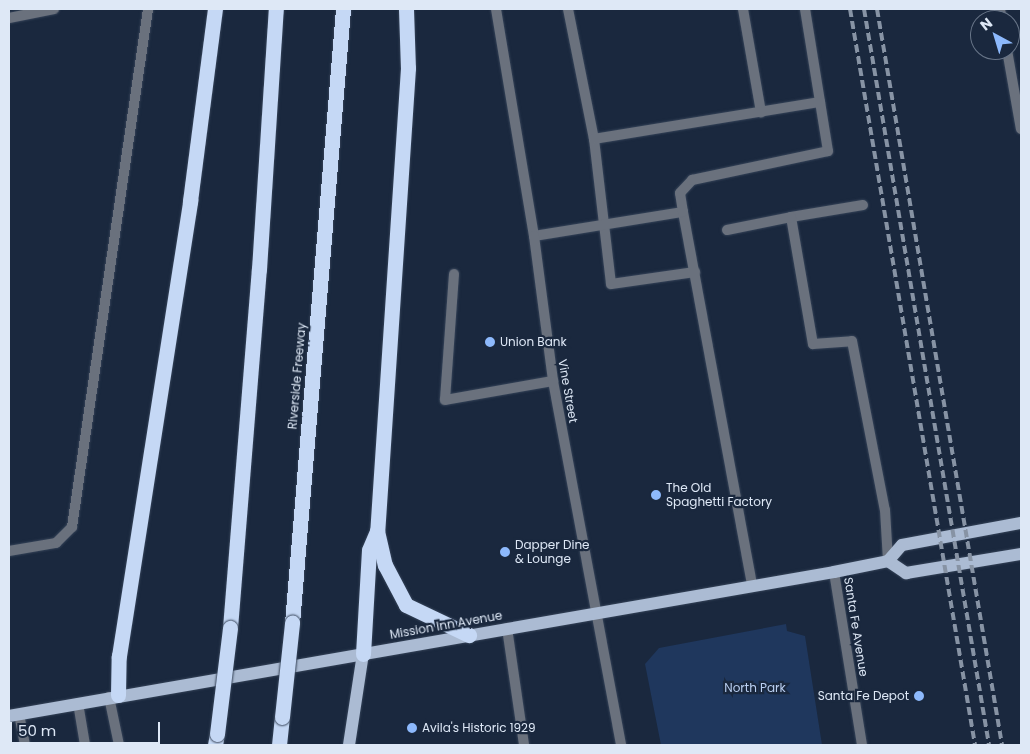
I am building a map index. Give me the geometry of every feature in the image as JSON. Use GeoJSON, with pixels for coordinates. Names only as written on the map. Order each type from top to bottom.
{"type":"FeatureCollection","features":[{"type":"Feature","properties":{"kind":"highway"},"geometry":{"type":"LineString","coordinates":[[113,696],[190,201],[215,9]]}},
{"type":"Feature","properties":{"kind":"highway"},"geometry":{"type":"LineString","coordinates":[[216,740],[230,628],[259,269],[276,9]]}},
{"type":"Feature","properties":{"kind":"highway","name":"Riverside Freeway"},"geometry":{"type":"LineString","coordinates":[[279,745],[292,623],[344,9]]}},
{"type":"Feature","properties":{"kind":"highway"},"geometry":{"type":"LineString","coordinates":[[406,9],[408,68],[377,532],[385,565],[406,605],[469,635]]}},
{"type":"Feature","properties":{"kind":"highway"},"geometry":{"type":"LineString","coordinates":[[363,654],[369,550],[377,532]]}},
{"type":"Feature","properties":{"kind":"main road"},"geometry":{"type":"LineString","coordinates":[[1021,523],[902,545],[888,561],[906,573],[1021,554]]}},
{"type":"Feature","properties":{"kind":"main road","name":"Mission Inn Avenue"},"geometry":{"type":"LineString","coordinates":[[14,715],[113,696],[834,572],[888,561]]}},
{"type":"Feature","properties":{"kind":"main road"},"geometry":{"type":"LineString","coordinates":[[349,745],[363,654]]}},
{"type":"Feature","properties":{"kind":"street"},"geometry":{"type":"LineString","coordinates":[[9,18],[54,9]]}},
{"type":"Feature","properties":{"kind":"street"},"geometry":{"type":"LineString","coordinates":[[9,551],[56,543],[72,527],[148,9]]}},
{"type":"Feature","properties":{"kind":"street","name":"Vine Street"},"geometry":{"type":"LineString","coordinates":[[496,9],[534,236],[553,381],[621,745]]}},
{"type":"Feature","properties":{"kind":"street"},"geometry":{"type":"LineString","coordinates":[[568,9],[594,139],[611,284],[695,272]]}},
{"type":"Feature","properties":{"kind":"street"},"geometry":{"type":"LineString","coordinates":[[743,9],[761,112]]}},
{"type":"Feature","properties":{"kind":"street"},"geometry":{"type":"LineString","coordinates":[[752,585],[680,192],[692,180],[828,151],[805,9]]}},
{"type":"Feature","properties":{"kind":"street"},"geometry":{"type":"LineString","coordinates":[[1009,60],[1021,130]]}},
{"type":"Feature","properties":{"kind":"street"},"geometry":{"type":"LineString","coordinates":[[594,139],[820,102]]}},
{"type":"Feature","properties":{"kind":"street"},"geometry":{"type":"LineString","coordinates":[[727,230],[863,205]]}},
{"type":"Feature","properties":{"kind":"street"},"geometry":{"type":"LineString","coordinates":[[534,236],[683,212]]}},
{"type":"Feature","properties":{"kind":"street"},"geometry":{"type":"LineString","coordinates":[[791,218],[813,344],[852,341],[885,510],[888,561]]}},
{"type":"Feature","properties":{"kind":"street"},"geometry":{"type":"LineString","coordinates":[[454,274],[445,400],[553,381]]}},
{"type":"Feature","properties":{"kind":"street","name":"Santa Fe Avenue"},"geometry":{"type":"LineString","coordinates":[[834,572],[862,745]]}},
{"type":"Feature","properties":{"kind":"street"},"geometry":{"type":"LineString","coordinates":[[507,628],[524,745]]}},
{"type":"Feature","properties":{"kind":"street"},"geometry":{"type":"LineString","coordinates":[[113,696],[119,745]]}},
{"type":"Feature","properties":{"kind":"street"},"geometry":{"type":"LineString","coordinates":[[78,703],[85,745]]}},
{"type":"Feature","properties":{"kind":"street"},"geometry":{"type":"LineString","coordinates":[[14,715],[25,745]]}},
{"type":"Feature","properties":{"kind":"green space","name":"North Park"},"geometry":{"type":"Polygon","coordinates":[[[786,624],[787,631],[805,636],[822,745],[661,745],[645,664],[659,648],[786,624]]]}},
{"type":"Feature","properties":{"kind":"railway"},"geometry":{"type":"LineString","coordinates":[[850,9],[975,745]]}},
{"type":"Feature","properties":{"kind":"railway"},"geometry":{"type":"LineString","coordinates":[[864,9],[989,745]]}},
{"type":"Feature","properties":{"kind":"railway"},"geometry":{"type":"LineString","coordinates":[[877,9],[1002,745]]}},
{"type":"Feature","properties":{"kind":"place","name":"Union Bank"},"geometry":{"type":"Point","coordinates":[490,342]}},
{"type":"Feature","properties":{"kind":"place","name":"The Old Spaghetti Factory"},"geometry":{"type":"Point","coordinates":[656,495]}},
{"type":"Feature","properties":{"kind":"place","name":"Dapper Dine & Lounge"},"geometry":{"type":"Point","coordinates":[505,552]}},
{"type":"Feature","properties":{"kind":"place","name":"Santa Fe Depot"},"geometry":{"type":"Point","coordinates":[919,696]}},
{"type":"Feature","properties":{"kind":"place","name":"Avila's Historic 1929"},"geometry":{"type":"Point","coordinates":[412,728]}}]}
